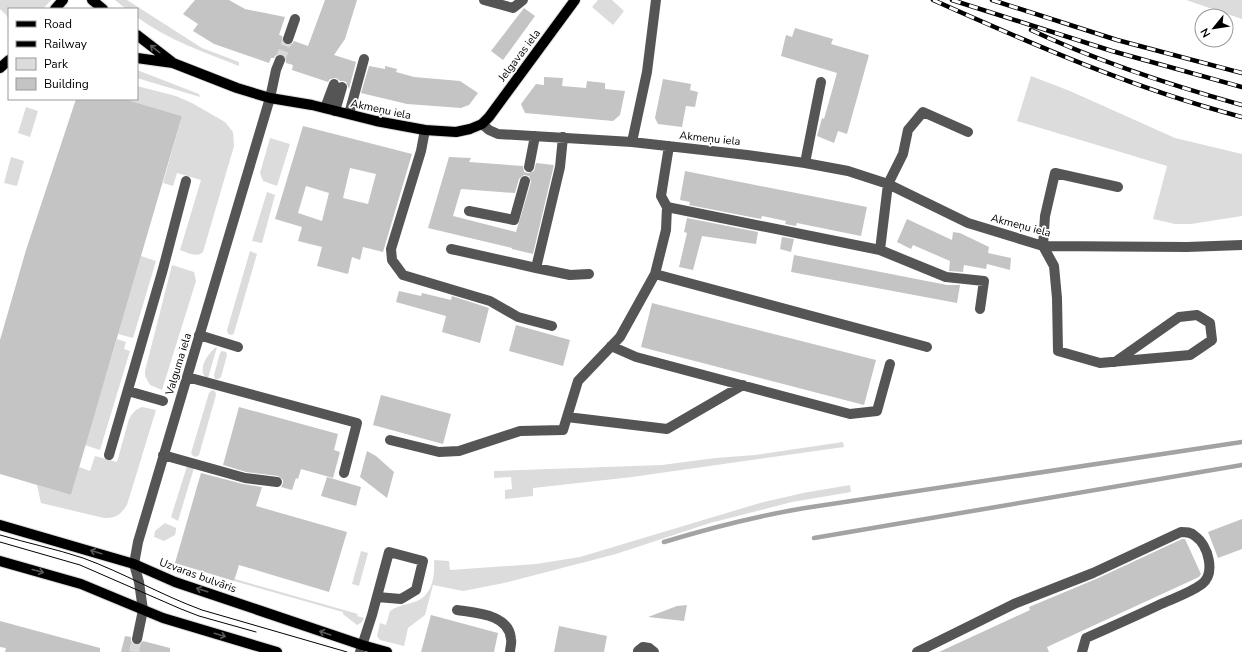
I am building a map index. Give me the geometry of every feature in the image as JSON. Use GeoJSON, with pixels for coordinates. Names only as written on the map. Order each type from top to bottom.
{"type":"FeatureCollection","features":[{"type":"Feature","properties":{"kind":"main road"},"geometry":{"type":"LineString","coordinates":[[56,8],[62,0]]}},
{"type":"Feature","properties":{"kind":"main road"},"geometry":{"type":"LineString","coordinates":[[92,0],[102,8]]}},
{"type":"Feature","properties":{"kind":"main road","name":"Jelgavas iela"},"geometry":{"type":"LineString","coordinates":[[482,124],[489,117],[575,0]]}},
{"type":"Feature","properties":{"kind":"main road","name":"Akmeņu iela"},"geometry":{"type":"LineString","coordinates":[[138,36],[174,63]]}},
{"type":"Feature","properties":{"kind":"main road","name":"Akmeņu iela"},"geometry":{"type":"LineString","coordinates":[[138,58],[174,63],[237,88],[270,98],[330,109],[376,121],[426,130],[456,132],[470,129],[482,124]]}},
{"type":"Feature","properties":{"kind":"main road"},"geometry":{"type":"LineString","coordinates":[[0,68],[8,61]]}},
{"type":"Feature","properties":{"kind":"main road","name":"Uzvaras bulvāris"},"geometry":{"type":"LineString","coordinates":[[0,525],[134,564],[175,582],[361,649],[387,652]]}},
{"type":"Feature","properties":{"kind":"main road"},"geometry":{"type":"LineString","coordinates":[[0,561],[82,584],[163,618],[258,649],[278,652]]}},
{"type":"Feature","properties":{"kind":"street"},"geometry":{"type":"LineString","coordinates":[[484,0],[513,8],[522,0]]}},
{"type":"Feature","properties":{"kind":"street"},"geometry":{"type":"LineString","coordinates":[[632,142],[647,72],[656,0]]}},
{"type":"Feature","properties":{"kind":"street"},"geometry":{"type":"LineString","coordinates":[[288,39],[295,19]]}},
{"type":"Feature","properties":{"kind":"street"},"geometry":{"type":"LineString","coordinates":[[349,114],[364,58]]}},
{"type":"Feature","properties":{"kind":"street","name":"Valguma iela"},"geometry":{"type":"LineString","coordinates":[[137,639],[143,610],[139,582],[134,564],[143,523],[280,60]]}},
{"type":"Feature","properties":{"kind":"street"},"geometry":{"type":"LineString","coordinates":[[805,163],[821,82]]}},
{"type":"Feature","properties":{"kind":"street"},"geometry":{"type":"LineString","coordinates":[[330,109],[338,86]]}},
{"type":"Feature","properties":{"kind":"street"},"geometry":{"type":"LineString","coordinates":[[880,250],[888,184],[903,154],[908,130],[924,112],[968,132]]}},
{"type":"Feature","properties":{"kind":"street","name":"Akmeņu iela"},"geometry":{"type":"LineString","coordinates":[[482,124],[488,130],[498,134],[632,142],[747,155],[848,171],[888,184],[968,223],[1043,246],[1187,247],[1242,245]]}},
{"type":"Feature","properties":{"kind":"street"},"geometry":{"type":"LineString","coordinates":[[426,130],[391,249],[392,260],[403,275],[490,301],[518,317],[552,326]]}},
{"type":"Feature","properties":{"kind":"street"},"geometry":{"type":"LineString","coordinates":[[528,167],[535,136]]}},
{"type":"Feature","properties":{"kind":"street"},"geometry":{"type":"LineString","coordinates":[[536,268],[560,167],[563,137]]}},
{"type":"Feature","properties":{"kind":"street"},"geometry":{"type":"LineString","coordinates":[[390,440],[439,452],[459,451],[520,431],[563,430],[578,381],[620,337],[655,274],[666,230],[667,207],[661,196],[669,146]]}},
{"type":"Feature","properties":{"kind":"street"},"geometry":{"type":"LineString","coordinates":[[1115,362],[1179,317],[1197,315],[1210,323],[1212,340],[1190,355],[1115,362],[1100,363],[1058,351],[1057,298],[1054,266],[1043,246],[1045,216],[1055,173],[1118,187]]}},
{"type":"Feature","properties":{"kind":"street"},"geometry":{"type":"LineString","coordinates":[[469,211],[514,220],[525,181]]}},
{"type":"Feature","properties":{"kind":"street"},"geometry":{"type":"LineString","coordinates":[[109,455],[186,182]]}},
{"type":"Feature","properties":{"kind":"street"},"geometry":{"type":"LineString","coordinates":[[667,207],[880,250],[946,277],[984,281],[980,309]]}},
{"type":"Feature","properties":{"kind":"street"},"geometry":{"type":"LineString","coordinates":[[451,249],[570,275],[589,274]]}},
{"type":"Feature","properties":{"kind":"street"},"geometry":{"type":"LineString","coordinates":[[655,274],[927,347]]}},
{"type":"Feature","properties":{"kind":"street"},"geometry":{"type":"LineString","coordinates":[[199,335],[238,347]]}},
{"type":"Feature","properties":{"kind":"street"},"geometry":{"type":"LineString","coordinates":[[611,346],[636,357],[850,414],[877,411],[890,364]]}},
{"type":"Feature","properties":{"kind":"street"},"geometry":{"type":"LineString","coordinates":[[187,377],[357,423],[344,473]]}},
{"type":"Feature","properties":{"kind":"street"},"geometry":{"type":"LineString","coordinates":[[567,417],[667,429],[743,385]]}},
{"type":"Feature","properties":{"kind":"street"},"geometry":{"type":"LineString","coordinates":[[128,391],[163,401]]}},
{"type":"Feature","properties":{"kind":"street"},"geometry":{"type":"LineString","coordinates":[[163,455],[245,478],[277,482]]}},
{"type":"Feature","properties":{"kind":"street"},"geometry":{"type":"LineString","coordinates":[[918,652],[1014,604],[1093,573],[1181,532],[1194,534],[1201,541],[1206,552],[1209,566],[1209,572],[1205,581],[1187,593],[1086,638],[1082,652]]}},
{"type":"Feature","properties":{"kind":"street"},"geometry":{"type":"LineString","coordinates":[[361,649],[390,552],[423,561],[416,590],[401,599],[377,597]]}},
{"type":"Feature","properties":{"kind":"street"},"geometry":{"type":"LineString","coordinates":[[457,610],[492,616],[501,622],[508,630],[511,639],[510,652]]}},
{"type":"Feature","properties":{"kind":"street"},"geometry":{"type":"LineString","coordinates":[[638,652],[643,647],[649,648],[654,652]]}},
{"type":"Feature","properties":{"kind":"green space"},"geometry":{"type":"Polygon","coordinates":[[[0,0],[51,0],[44,8],[8,8],[8,19],[0,9],[0,0]]]}},
{"type":"Feature","properties":{"kind":"green space"},"geometry":{"type":"Polygon","coordinates":[[[115,0],[127,0],[202,48],[239,62],[239,66],[186,45],[161,32],[138,18],[138,8],[125,8],[115,0]]]}},
{"type":"Feature","properties":{"kind":"green space"},"geometry":{"type":"Polygon","coordinates":[[[598,0],[612,0],[624,11],[613,25],[592,7],[598,0]]]}},
{"type":"Feature","properties":{"kind":"green space"},"geometry":{"type":"Polygon","coordinates":[[[1186,0],[1242,0],[1242,19],[1234,16],[1234,8],[1210,8],[1186,0]]]}},
{"type":"Feature","properties":{"kind":"green space"},"geometry":{"type":"Polygon","coordinates":[[[138,70],[199,94],[200,97],[138,78],[138,70]]]}},
{"type":"Feature","properties":{"kind":"green space"},"geometry":{"type":"Polygon","coordinates":[[[1031,76],[1070,91],[1175,138],[1242,154],[1242,216],[1191,224],[1175,224],[1153,219],[1167,166],[1017,121],[1031,76]]]}},
{"type":"Feature","properties":{"kind":"green space"},"geometry":{"type":"Polygon","coordinates":[[[138,86],[176,96],[192,103],[225,122],[233,132],[234,146],[203,252],[198,255],[180,250],[201,180],[177,173],[173,186],[163,183],[182,116],[127,100],[138,100],[138,86]]]}},
{"type":"Feature","properties":{"kind":"green space"},"geometry":{"type":"Polygon","coordinates":[[[26,107],[38,111],[30,137],[18,133],[26,107]]]}},
{"type":"Feature","properties":{"kind":"green space"},"geometry":{"type":"Polygon","coordinates":[[[270,138],[290,144],[277,186],[263,181],[260,173],[270,138]]]}},
{"type":"Feature","properties":{"kind":"green space"},"geometry":{"type":"Polygon","coordinates":[[[11,157],[24,161],[17,186],[4,183],[11,157]]]}},
{"type":"Feature","properties":{"kind":"green space"},"geometry":{"type":"Polygon","coordinates":[[[267,192],[275,195],[262,243],[252,241],[267,192]]]}},
{"type":"Feature","properties":{"kind":"green space"},"geometry":{"type":"Polygon","coordinates":[[[250,251],[257,254],[234,333],[232,335],[228,334],[227,330],[250,251]]]}},
{"type":"Feature","properties":{"kind":"green space"},"geometry":{"type":"Polygon","coordinates":[[[141,256],[156,261],[133,338],[118,334],[141,256]]]}},
{"type":"Feature","properties":{"kind":"green space"},"geometry":{"type":"Polygon","coordinates":[[[172,265],[194,272],[196,281],[162,390],[150,385],[145,376],[145,371],[172,265]]]}},
{"type":"Feature","properties":{"kind":"green space"},"geometry":{"type":"Polygon","coordinates":[[[117,339],[126,342],[124,349],[130,351],[100,450],[85,445],[117,339]]]}},
{"type":"Feature","properties":{"kind":"green space"},"geometry":{"type":"Polygon","coordinates":[[[216,347],[208,378],[205,377],[203,373],[203,365],[207,357],[216,347]]]}},
{"type":"Feature","properties":{"kind":"green space"},"geometry":{"type":"Polygon","coordinates":[[[222,351],[226,352],[227,355],[221,377],[215,379],[214,375],[220,353],[222,351]]]}},
{"type":"Feature","properties":{"kind":"green space"},"geometry":{"type":"Polygon","coordinates":[[[212,390],[215,391],[216,395],[199,455],[196,457],[191,453],[209,393],[212,390]]]}},
{"type":"Feature","properties":{"kind":"green space"},"geometry":{"type":"Polygon","coordinates":[[[142,407],[156,410],[127,505],[120,514],[115,517],[104,518],[41,503],[37,485],[71,495],[79,467],[90,471],[95,456],[117,462],[129,419],[134,412],[142,407]]]}},
{"type":"Feature","properties":{"kind":"green space"},"geometry":{"type":"Polygon","coordinates":[[[843,442],[844,447],[632,477],[533,488],[533,496],[505,499],[505,490],[512,489],[511,477],[494,478],[494,471],[662,465],[715,458],[755,455],[843,442]]]}},
{"type":"Feature","properties":{"kind":"green space"},"geometry":{"type":"Polygon","coordinates":[[[187,466],[194,468],[178,521],[171,517],[187,466]]]}},
{"type":"Feature","properties":{"kind":"green space"},"geometry":{"type":"Polygon","coordinates":[[[850,485],[851,492],[792,502],[710,523],[616,554],[504,583],[463,591],[433,585],[425,615],[408,628],[404,646],[380,640],[377,636],[380,623],[386,625],[390,611],[399,606],[417,601],[427,594],[432,584],[434,560],[449,561],[450,570],[536,564],[580,557],[760,503],[803,493],[850,485]]]}},
{"type":"Feature","properties":{"kind":"green space"},"geometry":{"type":"Polygon","coordinates":[[[165,523],[176,528],[176,530],[175,535],[164,541],[154,537],[155,531],[165,523]]]}},
{"type":"Feature","properties":{"kind":"green space"},"geometry":{"type":"Polygon","coordinates":[[[361,551],[368,553],[359,586],[352,584],[361,551]]]}},
{"type":"Feature","properties":{"kind":"green space"},"geometry":{"type":"Polygon","coordinates":[[[235,579],[358,614],[357,616],[364,618],[362,622],[357,625],[343,614],[343,612],[234,581],[235,579]]]}},
{"type":"Feature","properties":{"kind":"building"},"geometry":{"type":"Polygon","coordinates":[[[195,0],[229,0],[245,9],[285,17],[279,35],[282,36],[283,43],[289,45],[294,41],[308,46],[325,0],[357,0],[345,39],[334,55],[356,62],[349,89],[346,82],[340,81],[336,78],[330,79],[328,82],[292,70],[293,65],[286,63],[285,56],[282,54],[271,58],[269,63],[214,44],[193,31],[198,24],[183,14],[195,0]]]}},
{"type":"Feature","properties":{"kind":"building"},"geometry":{"type":"Polygon","coordinates":[[[524,8],[535,16],[503,60],[491,51],[524,8]]]}},
{"type":"Feature","properties":{"kind":"building"},"geometry":{"type":"Polygon","coordinates":[[[795,28],[833,39],[831,44],[869,55],[847,134],[838,131],[834,143],[817,136],[822,118],[824,119],[837,73],[781,56],[786,35],[792,37],[795,28]]]}},
{"type":"Feature","properties":{"kind":"building"},"geometry":{"type":"Polygon","coordinates":[[[369,66],[385,69],[385,66],[397,69],[396,72],[414,77],[460,81],[478,93],[469,105],[461,108],[407,104],[361,93],[369,66]]]}},
{"type":"Feature","properties":{"kind":"building"},"geometry":{"type":"Polygon","coordinates":[[[544,77],[563,78],[562,86],[586,88],[587,81],[605,83],[605,89],[625,91],[620,115],[613,121],[525,113],[521,104],[536,84],[544,85],[544,77]]]}},
{"type":"Feature","properties":{"kind":"building"},"geometry":{"type":"Polygon","coordinates":[[[663,79],[691,84],[690,90],[698,92],[695,107],[686,106],[682,127],[658,124],[655,118],[663,79]]]}},
{"type":"Feature","properties":{"kind":"building"},"geometry":{"type":"Polygon","coordinates":[[[76,100],[127,100],[182,116],[71,495],[0,474],[0,340],[26,250],[76,100]]]}},
{"type":"Feature","properties":{"kind":"building"},"geometry":{"type":"Polygon","coordinates":[[[303,126],[412,154],[383,252],[363,247],[360,260],[352,257],[348,274],[317,266],[322,247],[298,241],[302,227],[275,219],[303,126]],[[350,168],[343,198],[368,204],[376,174],[350,168]],[[306,186],[298,213],[322,221],[329,193],[306,186]]]}},
{"type":"Feature","properties":{"kind":"building"},"geometry":{"type":"Polygon","coordinates":[[[449,157],[471,158],[469,162],[523,166],[524,172],[528,173],[534,171],[536,163],[554,165],[533,254],[428,228],[449,157]],[[524,175],[519,179],[515,193],[461,189],[453,216],[516,232],[531,182],[529,176],[524,175]]]}},
{"type":"Feature","properties":{"kind":"building"},"geometry":{"type":"Polygon","coordinates":[[[685,171],[867,207],[861,236],[797,223],[796,226],[785,224],[786,221],[762,216],[761,219],[689,205],[690,202],[680,200],[685,171]]]}},
{"type":"Feature","properties":{"kind":"building"},"geometry":{"type":"Polygon","coordinates":[[[687,218],[758,232],[756,244],[702,236],[693,270],[679,267],[687,233],[684,232],[687,218]]]}},
{"type":"Feature","properties":{"kind":"building"},"geometry":{"type":"Polygon","coordinates":[[[907,219],[952,240],[953,232],[960,233],[989,247],[988,253],[1011,258],[1010,270],[987,264],[986,269],[964,265],[963,272],[949,271],[950,261],[913,245],[911,249],[897,242],[907,219]]]}},
{"type":"Feature","properties":{"kind":"building"},"geometry":{"type":"Polygon","coordinates":[[[782,237],[794,239],[791,252],[780,249],[782,237]]]}},
{"type":"Feature","properties":{"kind":"building"},"geometry":{"type":"Polygon","coordinates":[[[794,255],[947,285],[960,285],[957,303],[791,272],[794,255]]]}},
{"type":"Feature","properties":{"kind":"building"},"geometry":{"type":"Polygon","coordinates":[[[399,291],[421,296],[422,293],[451,300],[452,296],[489,308],[480,343],[442,332],[446,316],[396,302],[399,291]]]}},
{"type":"Feature","properties":{"kind":"building"},"geometry":{"type":"Polygon","coordinates":[[[652,303],[876,360],[864,405],[641,347],[652,303]]]}},
{"type":"Feature","properties":{"kind":"building"},"geometry":{"type":"Polygon","coordinates":[[[516,325],[570,340],[563,366],[509,351],[516,325]]]}},
{"type":"Feature","properties":{"kind":"building"},"geometry":{"type":"Polygon","coordinates":[[[381,395],[451,414],[443,444],[373,425],[381,395]]]}},
{"type":"Feature","properties":{"kind":"building"},"geometry":{"type":"Polygon","coordinates":[[[239,407],[338,434],[334,450],[340,452],[333,478],[301,469],[292,490],[281,487],[283,480],[278,476],[246,472],[223,465],[239,407]]]}},
{"type":"Feature","properties":{"kind":"building"},"geometry":{"type":"Polygon","coordinates":[[[367,451],[376,456],[394,472],[387,498],[360,477],[367,451]]]}},
{"type":"Feature","properties":{"kind":"building"},"geometry":{"type":"Polygon","coordinates":[[[201,473],[243,484],[262,487],[256,506],[347,532],[329,592],[239,565],[234,581],[175,563],[201,473]]]}},
{"type":"Feature","properties":{"kind":"building"},"geometry":{"type":"Polygon","coordinates":[[[327,477],[361,487],[356,506],[321,496],[327,477]]]}},
{"type":"Feature","properties":{"kind":"building"},"geometry":{"type":"Polygon","coordinates":[[[1242,519],[1242,549],[1218,558],[1208,532],[1242,519]]]}},
{"type":"Feature","properties":{"kind":"building"},"geometry":{"type":"Polygon","coordinates":[[[1182,539],[1185,539],[1201,574],[1199,577],[1047,647],[1049,652],[939,652],[1030,610],[1029,607],[1096,579],[1182,539]]]}},
{"type":"Feature","properties":{"kind":"building"},"geometry":{"type":"Polygon","coordinates":[[[687,605],[684,621],[648,617],[677,606],[687,605]]]}},
{"type":"Feature","properties":{"kind":"building"},"geometry":{"type":"Polygon","coordinates":[[[431,615],[498,633],[494,652],[421,652],[431,615]]]}},
{"type":"Feature","properties":{"kind":"building"},"geometry":{"type":"Polygon","coordinates":[[[0,621],[100,648],[100,652],[5,652],[6,648],[0,647],[0,621]]]}},
{"type":"Feature","properties":{"kind":"building"},"geometry":{"type":"Polygon","coordinates":[[[559,626],[607,636],[604,652],[554,652],[559,626]]]}},
{"type":"Feature","properties":{"kind":"building"},"geometry":{"type":"Polygon","coordinates":[[[125,636],[131,637],[131,641],[135,645],[139,645],[143,641],[170,648],[170,652],[121,652],[125,636]]]}},
{"type":"Feature","properties":{"kind":"waterway"},"geometry":{"type":"LineString","coordinates":[[664,542],[734,523],[805,508],[1242,442]]}},
{"type":"Feature","properties":{"kind":"waterway"},"geometry":{"type":"LineString","coordinates":[[814,538],[1242,465]]}},
{"type":"Feature","properties":{"kind":"tunnel"},"geometry":{"type":"LineString","coordinates":[[280,60],[288,39]]}},
{"type":"Feature","properties":{"kind":"tunnel"},"geometry":{"type":"LineString","coordinates":[[134,652],[137,639]]}},
{"type":"Feature","properties":{"kind":"tram line"},"geometry":{"type":"LineString","coordinates":[[0,535],[83,558],[202,610],[347,652]]}},
{"type":"Feature","properties":{"kind":"tram line"},"geometry":{"type":"LineString","coordinates":[[0,542],[80,565],[199,616],[256,632]]}},
{"type":"Feature","properties":{"kind":"railway"},"geometry":{"type":"LineString","coordinates":[[933,0],[1085,65],[1124,80],[1202,106],[1242,117]]}},
{"type":"Feature","properties":{"kind":"railway"},"geometry":{"type":"LineString","coordinates":[[952,0],[1112,51],[1242,87]]}},
{"type":"Feature","properties":{"kind":"railway"},"geometry":{"type":"LineString","coordinates":[[992,0],[1117,40],[1242,73]]}},
{"type":"Feature","properties":{"kind":"railway"},"geometry":{"type":"LineString","coordinates":[[1031,30],[1109,63],[1242,105]]}}]}
